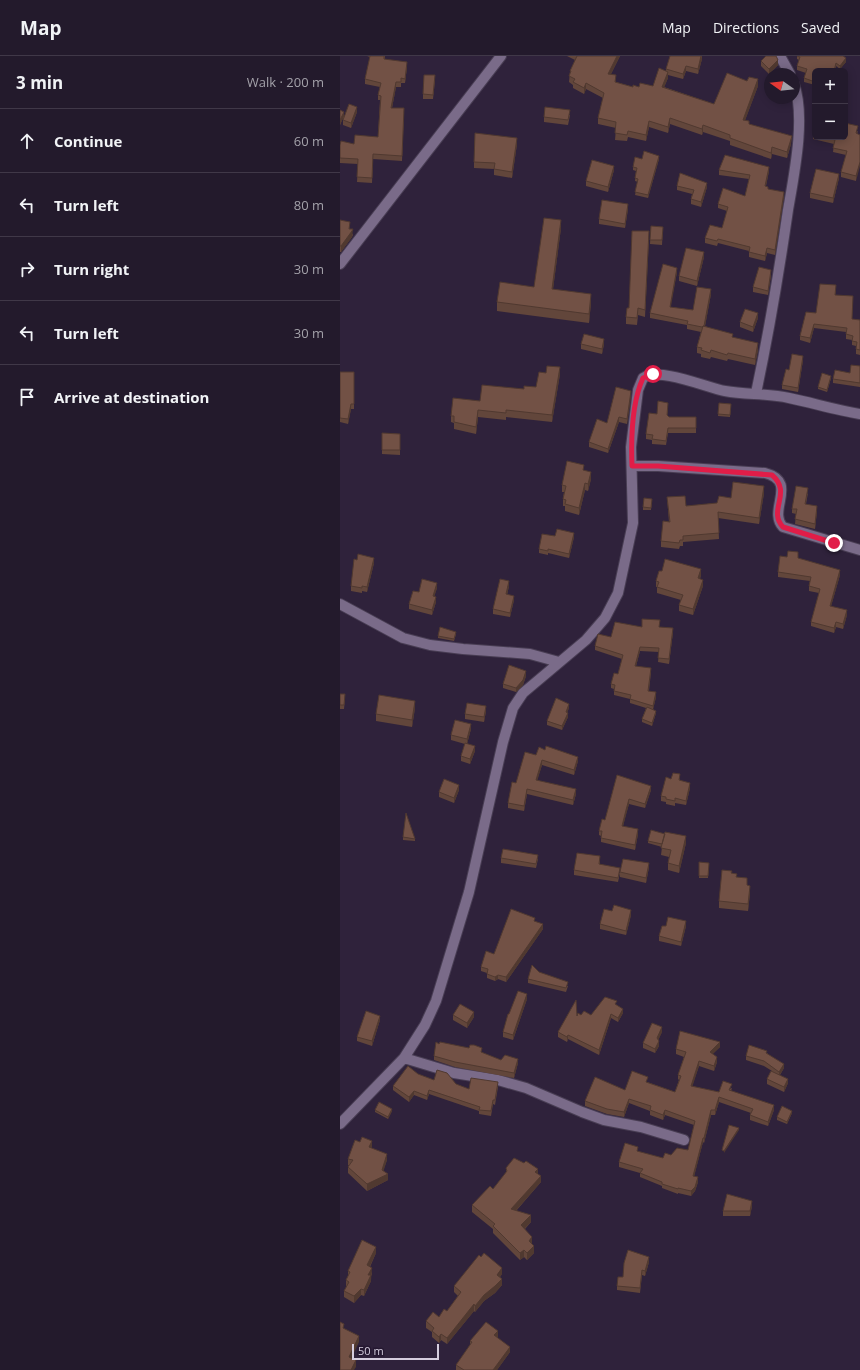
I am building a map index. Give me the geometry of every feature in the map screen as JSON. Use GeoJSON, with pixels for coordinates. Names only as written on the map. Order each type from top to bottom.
{"type":"FeatureCollection","features":[{"type":"Feature","properties":{"kind":"street"},"geometry":{"type":"LineString","coordinates":[[340,264],[501,56]]}},
{"type":"Feature","properties":{"kind":"street"},"geometry":{"type":"LineString","coordinates":[[780,56],[787,68]]}},
{"type":"Feature","properties":{"kind":"street"},"geometry":{"type":"LineString","coordinates":[[756,393],[771,323],[794,176],[797,104]]}},
{"type":"Feature","properties":{"kind":"street"},"geometry":{"type":"LineString","coordinates":[[340,1124],[404,1058],[425,1025],[436,1001],[469,892],[503,742],[513,708],[523,693],[586,640],[605,618],[618,593],[633,523],[631,447],[638,390],[643,378],[647,375],[653,374],[666,376],[745,394],[756,393],[788,398],[860,414]]}},
{"type":"Feature","properties":{"kind":"street"},"geometry":{"type":"LineString","coordinates":[[632,466],[658,466],[772,475],[778,480],[781,487],[777,514],[778,522],[783,527],[860,550]]}},
{"type":"Feature","properties":{"kind":"street"},"geometry":{"type":"LineString","coordinates":[[340,604],[403,638],[430,645],[530,654],[559,662]]}},
{"type":"Feature","properties":{"kind":"street"},"geometry":{"type":"LineString","coordinates":[[404,1058],[454,1073],[498,1080],[526,1088],[604,1120],[641,1127],[684,1140]]}},
{"type":"Feature","properties":{"kind":"building"},"geometry":{"type":"Polygon","coordinates":[[[370,56],[384,56],[384,59],[407,62],[405,79],[401,78],[401,82],[396,82],[391,108],[404,108],[402,156],[373,154],[372,178],[357,177],[358,159],[340,158],[341,141],[354,144],[355,135],[378,137],[381,96],[378,95],[381,83],[365,79],[370,56]]]}},
{"type":"Feature","properties":{"kind":"building"},"geometry":{"type":"Polygon","coordinates":[[[577,56],[617,56],[608,74],[616,75],[615,82],[633,87],[633,85],[639,87],[640,83],[653,86],[659,68],[668,72],[662,87],[714,104],[727,73],[747,81],[749,77],[758,79],[743,120],[749,121],[749,124],[792,136],[787,152],[772,147],[771,153],[730,138],[730,135],[703,125],[702,129],[670,118],[668,127],[649,121],[646,135],[628,131],[627,135],[615,133],[616,122],[598,118],[604,93],[586,83],[584,88],[573,82],[575,79],[569,76],[577,56]]]}},
{"type":"Feature","properties":{"kind":"building"},"geometry":{"type":"Polygon","coordinates":[[[670,56],[701,56],[698,69],[686,66],[683,74],[666,69],[670,56]]]}},
{"type":"Feature","properties":{"kind":"building"},"geometry":{"type":"Polygon","coordinates":[[[766,56],[776,56],[778,60],[770,68],[768,68],[761,61],[766,56]]]}},
{"type":"Feature","properties":{"kind":"building"},"geometry":{"type":"Polygon","coordinates":[[[797,56],[843,56],[846,58],[840,66],[836,63],[835,68],[812,68],[812,81],[804,78],[807,69],[797,66],[800,57],[797,56]]]}},
{"type":"Feature","properties":{"kind":"building"},"geometry":{"type":"Polygon","coordinates":[[[424,75],[435,75],[433,95],[423,94],[424,75]]]}},
{"type":"Feature","properties":{"kind":"building"},"geometry":{"type":"Polygon","coordinates":[[[349,104],[357,107],[351,123],[343,120],[349,104]]]}},
{"type":"Feature","properties":{"kind":"building"},"geometry":{"type":"Polygon","coordinates":[[[545,107],[570,110],[568,120],[544,117],[545,107]]]}},
{"type":"Feature","properties":{"kind":"building"},"geometry":{"type":"Polygon","coordinates":[[[340,110],[344,112],[340,120],[340,110]]]}},
{"type":"Feature","properties":{"kind":"building"},"geometry":{"type":"Polygon","coordinates":[[[848,124],[858,126],[856,133],[860,135],[860,162],[856,176],[841,172],[847,151],[833,148],[835,140],[848,140],[848,124]]]}},
{"type":"Feature","properties":{"kind":"building"},"geometry":{"type":"Polygon","coordinates":[[[475,133],[517,138],[512,172],[494,169],[495,163],[474,162],[475,133]]]}},
{"type":"Feature","properties":{"kind":"building"},"geometry":{"type":"Polygon","coordinates":[[[644,151],[659,156],[648,195],[635,192],[638,179],[635,178],[637,168],[633,167],[635,157],[642,159],[644,151]]]}},
{"type":"Feature","properties":{"kind":"building"},"geometry":{"type":"Polygon","coordinates":[[[725,155],[769,167],[765,186],[768,187],[768,189],[784,192],[775,250],[767,248],[765,256],[749,252],[750,247],[718,239],[717,241],[705,238],[710,225],[722,228],[728,207],[718,204],[723,188],[745,196],[750,175],[719,170],[725,155]]]}},
{"type":"Feature","properties":{"kind":"building"},"geometry":{"type":"Polygon","coordinates":[[[592,160],[614,166],[608,187],[586,181],[592,160]]]}},
{"type":"Feature","properties":{"kind":"building"},"geometry":{"type":"Polygon","coordinates":[[[816,169],[839,174],[833,198],[810,193],[816,169]]]}},
{"type":"Feature","properties":{"kind":"building"},"geometry":{"type":"Polygon","coordinates":[[[680,173],[707,183],[701,202],[691,199],[694,190],[677,186],[680,173]]]}},
{"type":"Feature","properties":{"kind":"building"},"geometry":{"type":"Polygon","coordinates":[[[602,200],[628,204],[625,224],[599,219],[602,200]]]}},
{"type":"Feature","properties":{"kind":"building"},"geometry":{"type":"Polygon","coordinates":[[[544,218],[561,220],[552,289],[591,294],[589,314],[497,302],[500,282],[534,287],[544,218]]]}},
{"type":"Feature","properties":{"kind":"building"},"geometry":{"type":"Polygon","coordinates":[[[340,220],[350,222],[349,229],[353,229],[341,246],[340,246],[340,220]]]}},
{"type":"Feature","properties":{"kind":"building"},"geometry":{"type":"Polygon","coordinates":[[[651,226],[663,227],[662,240],[650,240],[651,226]]]}},
{"type":"Feature","properties":{"kind":"building"},"geometry":{"type":"Polygon","coordinates":[[[632,231],[649,231],[645,310],[638,308],[637,318],[626,317],[627,308],[629,308],[632,231]]]}},
{"type":"Feature","properties":{"kind":"building"},"geometry":{"type":"Polygon","coordinates":[[[686,248],[704,252],[697,281],[679,276],[686,248]]]}},
{"type":"Feature","properties":{"kind":"building"},"geometry":{"type":"Polygon","coordinates":[[[663,264],[677,268],[670,307],[693,310],[697,287],[711,289],[704,326],[702,327],[687,324],[688,321],[650,313],[663,264]]]}},
{"type":"Feature","properties":{"kind":"building"},"geometry":{"type":"Polygon","coordinates":[[[759,267],[771,270],[768,291],[753,287],[759,267]]]}},
{"type":"Feature","properties":{"kind":"building"},"geometry":{"type":"Polygon","coordinates":[[[820,284],[836,285],[835,295],[853,296],[852,319],[860,320],[860,350],[856,349],[857,342],[852,341],[853,336],[846,334],[847,328],[814,324],[810,338],[800,336],[806,312],[816,313],[820,284]]]}},
{"type":"Feature","properties":{"kind":"building"},"geometry":{"type":"Polygon","coordinates":[[[745,309],[758,313],[753,327],[740,322],[745,309]]]}},
{"type":"Feature","properties":{"kind":"building"},"geometry":{"type":"Polygon","coordinates":[[[703,326],[733,334],[732,337],[758,343],[755,359],[728,353],[727,355],[711,350],[710,353],[701,350],[702,348],[697,347],[703,326]]]}},
{"type":"Feature","properties":{"kind":"building"},"geometry":{"type":"Polygon","coordinates":[[[584,334],[604,339],[602,349],[581,344],[584,334]]]}},
{"type":"Feature","properties":{"kind":"building"},"geometry":{"type":"Polygon","coordinates":[[[792,354],[803,356],[798,388],[782,385],[786,369],[789,370],[792,354]]]}},
{"type":"Feature","properties":{"kind":"building"},"geometry":{"type":"Polygon","coordinates":[[[851,365],[860,366],[860,383],[833,379],[835,370],[850,373],[851,365]]]}},
{"type":"Feature","properties":{"kind":"building"},"geometry":{"type":"Polygon","coordinates":[[[547,366],[560,367],[552,415],[506,410],[506,413],[478,410],[476,427],[454,422],[454,416],[451,416],[453,398],[480,401],[482,385],[524,389],[524,386],[536,387],[539,372],[546,373],[547,366]]]}},
{"type":"Feature","properties":{"kind":"building"},"geometry":{"type":"Polygon","coordinates":[[[340,372],[354,372],[354,404],[351,404],[348,419],[340,418],[340,372]]]}},
{"type":"Feature","properties":{"kind":"building"},"geometry":{"type":"Polygon","coordinates":[[[822,373],[831,376],[827,390],[818,387],[822,373]]]}},
{"type":"Feature","properties":{"kind":"building"},"geometry":{"type":"Polygon","coordinates":[[[616,387],[631,391],[627,419],[619,417],[608,449],[589,442],[597,419],[607,423],[616,387]]]}},
{"type":"Feature","properties":{"kind":"building"},"geometry":{"type":"Polygon","coordinates":[[[658,401],[668,403],[667,415],[669,417],[696,417],[696,428],[668,428],[666,441],[652,439],[653,435],[646,434],[649,413],[657,414],[658,401]]]}},
{"type":"Feature","properties":{"kind":"building"},"geometry":{"type":"Polygon","coordinates":[[[719,403],[731,404],[730,415],[718,414],[719,403]]]}},
{"type":"Feature","properties":{"kind":"building"},"geometry":{"type":"Polygon","coordinates":[[[382,433],[400,434],[400,450],[382,450],[382,433]]]}},
{"type":"Feature","properties":{"kind":"building"},"geometry":{"type":"Polygon","coordinates":[[[567,461],[584,465],[583,470],[591,472],[588,484],[585,483],[579,508],[565,504],[566,500],[563,499],[566,486],[562,485],[567,461]]]}},
{"type":"Feature","properties":{"kind":"building"},"geometry":{"type":"Polygon","coordinates":[[[733,482],[764,486],[759,518],[718,512],[719,533],[683,536],[683,540],[680,540],[679,543],[661,541],[663,521],[670,522],[667,497],[685,496],[686,506],[717,503],[719,496],[731,498],[733,482]]]}},
{"type":"Feature","properties":{"kind":"building"},"geometry":{"type":"Polygon","coordinates":[[[796,486],[808,488],[805,504],[817,506],[815,524],[795,519],[797,509],[792,509],[796,486]]]}},
{"type":"Feature","properties":{"kind":"building"},"geometry":{"type":"Polygon","coordinates":[[[644,498],[652,499],[651,508],[643,507],[644,498]]]}},
{"type":"Feature","properties":{"kind":"building"},"geometry":{"type":"Polygon","coordinates":[[[557,529],[574,533],[569,554],[548,549],[548,551],[539,549],[542,534],[555,536],[557,529]]]}},
{"type":"Feature","properties":{"kind":"building"},"geometry":{"type":"Polygon","coordinates":[[[788,551],[798,552],[798,558],[840,570],[830,606],[847,610],[843,624],[836,622],[834,628],[811,622],[820,589],[809,586],[811,577],[778,572],[780,556],[787,557],[788,551]]]}},
{"type":"Feature","properties":{"kind":"building"},"geometry":{"type":"Polygon","coordinates":[[[358,554],[374,558],[367,587],[362,586],[362,588],[351,586],[354,559],[357,560],[358,554]]]}},
{"type":"Feature","properties":{"kind":"building"},"geometry":{"type":"Polygon","coordinates":[[[665,559],[701,569],[698,578],[703,580],[693,609],[679,605],[683,595],[657,587],[659,582],[656,581],[659,571],[662,571],[665,559]]]}},
{"type":"Feature","properties":{"kind":"building"},"geometry":{"type":"Polygon","coordinates":[[[422,579],[437,583],[433,596],[436,597],[432,610],[409,604],[413,591],[419,592],[422,579]]]}},
{"type":"Feature","properties":{"kind":"building"},"geometry":{"type":"Polygon","coordinates":[[[500,579],[509,581],[506,594],[514,596],[510,613],[493,609],[500,579]]]}},
{"type":"Feature","properties":{"kind":"building"},"geometry":{"type":"Polygon","coordinates":[[[642,619],[660,620],[659,627],[673,628],[669,659],[658,658],[659,648],[640,647],[635,666],[651,668],[648,691],[656,692],[653,706],[630,699],[631,695],[614,691],[615,685],[611,684],[614,673],[618,674],[623,655],[595,646],[598,634],[611,637],[615,622],[642,627],[642,619]]]}},
{"type":"Feature","properties":{"kind":"building"},"geometry":{"type":"Polygon","coordinates":[[[440,627],[456,632],[454,639],[438,636],[440,627]]]}},
{"type":"Feature","properties":{"kind":"building"},"geometry":{"type":"Polygon","coordinates":[[[509,665],[526,671],[523,680],[516,688],[503,684],[509,665]]]}},
{"type":"Feature","properties":{"kind":"building"},"geometry":{"type":"Polygon","coordinates":[[[340,694],[345,694],[344,705],[340,705],[340,694]]]}},
{"type":"Feature","properties":{"kind":"building"},"geometry":{"type":"Polygon","coordinates":[[[379,695],[415,701],[412,720],[376,714],[379,695]]]}},
{"type":"Feature","properties":{"kind":"building"},"geometry":{"type":"Polygon","coordinates":[[[556,698],[569,704],[566,712],[568,713],[562,726],[547,721],[556,698]]]}},
{"type":"Feature","properties":{"kind":"building"},"geometry":{"type":"Polygon","coordinates":[[[467,703],[486,706],[484,717],[465,714],[467,703]]]}},
{"type":"Feature","properties":{"kind":"building"},"geometry":{"type":"Polygon","coordinates":[[[647,707],[656,711],[652,723],[642,719],[647,707]]]}},
{"type":"Feature","properties":{"kind":"building"},"geometry":{"type":"Polygon","coordinates":[[[455,720],[471,724],[467,739],[451,735],[455,720]]]}},
{"type":"Feature","properties":{"kind":"building"},"geometry":{"type":"Polygon","coordinates":[[[465,743],[475,746],[470,759],[461,756],[465,743]]]}},
{"type":"Feature","properties":{"kind":"building"},"geometry":{"type":"Polygon","coordinates":[[[546,746],[578,757],[574,770],[542,760],[536,780],[576,789],[573,800],[527,789],[524,806],[508,803],[512,782],[516,783],[525,752],[536,755],[539,747],[545,750],[546,746]]]}},
{"type":"Feature","properties":{"kind":"building"},"geometry":{"type":"Polygon","coordinates":[[[673,773],[680,774],[679,780],[690,783],[686,801],[675,798],[675,801],[661,796],[666,777],[671,779],[673,773]]]}},
{"type":"Feature","properties":{"kind":"building"},"geometry":{"type":"Polygon","coordinates":[[[617,775],[651,786],[645,804],[629,799],[626,810],[622,826],[638,829],[635,845],[601,838],[602,831],[599,831],[602,819],[605,820],[617,775]]]}},
{"type":"Feature","properties":{"kind":"building"},"geometry":{"type":"Polygon","coordinates":[[[444,779],[459,785],[454,798],[439,792],[444,779]]]}},
{"type":"Feature","properties":{"kind":"building"},"geometry":{"type":"Polygon","coordinates":[[[406,813],[415,839],[403,837],[406,813]]]}},
{"type":"Feature","properties":{"kind":"building"},"geometry":{"type":"Polygon","coordinates":[[[651,830],[665,834],[662,844],[648,841],[651,830]]]}},
{"type":"Feature","properties":{"kind":"building"},"geometry":{"type":"Polygon","coordinates":[[[665,832],[686,836],[679,866],[668,863],[671,850],[661,848],[665,832]]]}},
{"type":"Feature","properties":{"kind":"building"},"geometry":{"type":"Polygon","coordinates":[[[503,849],[538,855],[536,864],[501,858],[503,849]]]}},
{"type":"Feature","properties":{"kind":"building"},"geometry":{"type":"Polygon","coordinates":[[[577,853],[600,856],[599,864],[620,868],[618,878],[574,870],[577,853]]]}},
{"type":"Feature","properties":{"kind":"building"},"geometry":{"type":"Polygon","coordinates":[[[623,859],[649,863],[646,878],[620,872],[623,859]]]}},
{"type":"Feature","properties":{"kind":"building"},"geometry":{"type":"Polygon","coordinates":[[[699,862],[709,863],[708,876],[699,876],[699,862]]]}},
{"type":"Feature","properties":{"kind":"building"},"geometry":{"type":"Polygon","coordinates":[[[722,870],[732,871],[731,873],[737,874],[736,877],[747,878],[747,885],[750,886],[748,904],[719,901],[722,870]]]}},
{"type":"Feature","properties":{"kind":"building"},"geometry":{"type":"Polygon","coordinates":[[[614,905],[631,910],[626,931],[600,924],[604,909],[612,911],[614,905]]]}},
{"type":"Feature","properties":{"kind":"building"},"geometry":{"type":"Polygon","coordinates":[[[511,909],[535,918],[534,921],[543,924],[506,977],[498,975],[495,977],[487,974],[488,969],[481,967],[486,951],[494,954],[511,909]]]}},
{"type":"Feature","properties":{"kind":"building"},"geometry":{"type":"Polygon","coordinates":[[[668,917],[686,921],[681,942],[659,936],[662,926],[666,926],[668,917]]]}},
{"type":"Feature","properties":{"kind":"building"},"geometry":{"type":"Polygon","coordinates":[[[532,965],[539,972],[568,982],[566,988],[528,979],[532,965]]]}},
{"type":"Feature","properties":{"kind":"building"},"geometry":{"type":"Polygon","coordinates":[[[518,991],[527,994],[513,1035],[503,1032],[508,1014],[518,991]]]}},
{"type":"Feature","properties":{"kind":"building"},"geometry":{"type":"Polygon","coordinates":[[[605,997],[617,1001],[615,1004],[623,1009],[618,1018],[611,1014],[599,1050],[568,1035],[567,1037],[558,1032],[576,1000],[577,1016],[578,1013],[581,1015],[584,1011],[591,1015],[605,997]]]}},
{"type":"Feature","properties":{"kind":"building"},"geometry":{"type":"Polygon","coordinates":[[[460,1004],[474,1012],[467,1023],[453,1015],[460,1004]]]}},
{"type":"Feature","properties":{"kind":"building"},"geometry":{"type":"Polygon","coordinates":[[[366,1011],[380,1016],[372,1041],[357,1037],[366,1011]]]}},
{"type":"Feature","properties":{"kind":"building"},"geometry":{"type":"Polygon","coordinates":[[[652,1023],[662,1027],[657,1038],[659,1041],[655,1049],[643,1043],[652,1023]]]}},
{"type":"Feature","properties":{"kind":"building"},"geometry":{"type":"Polygon","coordinates":[[[680,1031],[720,1042],[710,1052],[717,1057],[714,1066],[699,1061],[691,1086],[719,1092],[723,1081],[732,1084],[729,1090],[774,1105],[768,1122],[750,1115],[753,1109],[719,1097],[715,1110],[711,1110],[693,1176],[698,1177],[695,1187],[691,1191],[662,1184],[662,1182],[640,1173],[643,1169],[619,1162],[625,1143],[638,1147],[637,1151],[663,1158],[665,1153],[671,1155],[677,1148],[688,1150],[695,1121],[665,1110],[663,1115],[650,1110],[651,1106],[629,1099],[624,1112],[607,1109],[585,1101],[595,1077],[625,1090],[632,1071],[648,1077],[646,1082],[675,1092],[681,1076],[678,1075],[686,1052],[676,1049],[680,1031]]]}},
{"type":"Feature","properties":{"kind":"building"},"geometry":{"type":"Polygon","coordinates":[[[436,1042],[439,1044],[440,1042],[469,1048],[470,1045],[474,1045],[482,1048],[481,1052],[501,1060],[505,1055],[518,1059],[514,1073],[455,1062],[434,1056],[436,1042]]]}},
{"type":"Feature","properties":{"kind":"building"},"geometry":{"type":"Polygon","coordinates":[[[749,1045],[767,1051],[766,1053],[784,1064],[779,1072],[764,1061],[746,1056],[749,1045]]]}},
{"type":"Feature","properties":{"kind":"building"},"geometry":{"type":"Polygon","coordinates":[[[408,1066],[418,1074],[434,1080],[437,1070],[447,1073],[456,1084],[469,1089],[471,1078],[498,1082],[495,1100],[493,1100],[491,1111],[479,1110],[480,1107],[429,1090],[427,1096],[414,1091],[409,1097],[393,1086],[408,1066]]]}},
{"type":"Feature","properties":{"kind":"building"},"geometry":{"type":"Polygon","coordinates":[[[771,1071],[788,1079],[784,1087],[767,1079],[771,1071]]]}},
{"type":"Feature","properties":{"kind":"building"},"geometry":{"type":"Polygon","coordinates":[[[379,1102],[392,1109],[388,1117],[375,1110],[379,1102]]]}},
{"type":"Feature","properties":{"kind":"building"},"geometry":{"type":"Polygon","coordinates":[[[782,1106],[792,1111],[787,1122],[777,1117],[782,1106]]]}},
{"type":"Feature","properties":{"kind":"building"},"geometry":{"type":"Polygon","coordinates":[[[729,1125],[739,1128],[724,1151],[722,1150],[729,1125]]]}},
{"type":"Feature","properties":{"kind":"building"},"geometry":{"type":"Polygon","coordinates":[[[362,1137],[372,1141],[369,1147],[387,1154],[382,1170],[388,1174],[367,1184],[348,1167],[353,1160],[348,1159],[355,1140],[360,1142],[362,1137]]]}},
{"type":"Feature","properties":{"kind":"building"},"geometry":{"type":"Polygon","coordinates":[[[514,1158],[524,1163],[526,1161],[538,1169],[535,1172],[541,1176],[511,1209],[531,1215],[521,1225],[532,1237],[529,1241],[534,1246],[527,1253],[524,1250],[520,1253],[493,1226],[495,1224],[472,1205],[490,1186],[493,1189],[507,1171],[506,1168],[514,1158]]]}},
{"type":"Feature","properties":{"kind":"building"},"geometry":{"type":"Polygon","coordinates":[[[727,1194],[752,1201],[750,1211],[723,1211],[727,1194]]]}},
{"type":"Feature","properties":{"kind":"building"},"geometry":{"type":"Polygon","coordinates":[[[362,1240],[376,1247],[367,1265],[372,1268],[368,1275],[371,1275],[364,1290],[361,1289],[354,1296],[344,1291],[349,1282],[346,1280],[350,1272],[348,1271],[362,1240]]]}},
{"type":"Feature","properties":{"kind":"building"},"geometry":{"type":"Polygon","coordinates":[[[628,1250],[649,1257],[645,1271],[642,1270],[640,1288],[617,1286],[618,1277],[623,1277],[624,1263],[628,1250]]]}},
{"type":"Feature","properties":{"kind":"building"},"geometry":{"type":"Polygon","coordinates":[[[484,1253],[502,1268],[497,1275],[502,1279],[484,1295],[475,1306],[474,1304],[447,1338],[441,1334],[439,1337],[432,1331],[434,1328],[426,1321],[433,1312],[439,1317],[444,1309],[447,1311],[461,1292],[454,1286],[479,1255],[481,1257],[484,1253]]]}},
{"type":"Feature","properties":{"kind":"building"},"geometry":{"type":"Polygon","coordinates":[[[340,1322],[344,1324],[343,1328],[359,1336],[349,1357],[356,1360],[351,1370],[340,1370],[340,1322]]]}},
{"type":"Feature","properties":{"kind":"building"},"geometry":{"type":"Polygon","coordinates":[[[486,1322],[498,1331],[494,1335],[510,1347],[493,1370],[464,1370],[456,1365],[472,1342],[470,1341],[486,1322]]]}},
{"type":"Feature","properties":{"kind":"route"},"geometry":{"type":"LineString","coordinates":[[653,374],[647,375],[643,378],[638,390],[631,447],[632,466],[730,470],[772,475],[778,480],[782,492],[777,514],[778,522],[783,527],[834,543]]}}]}
